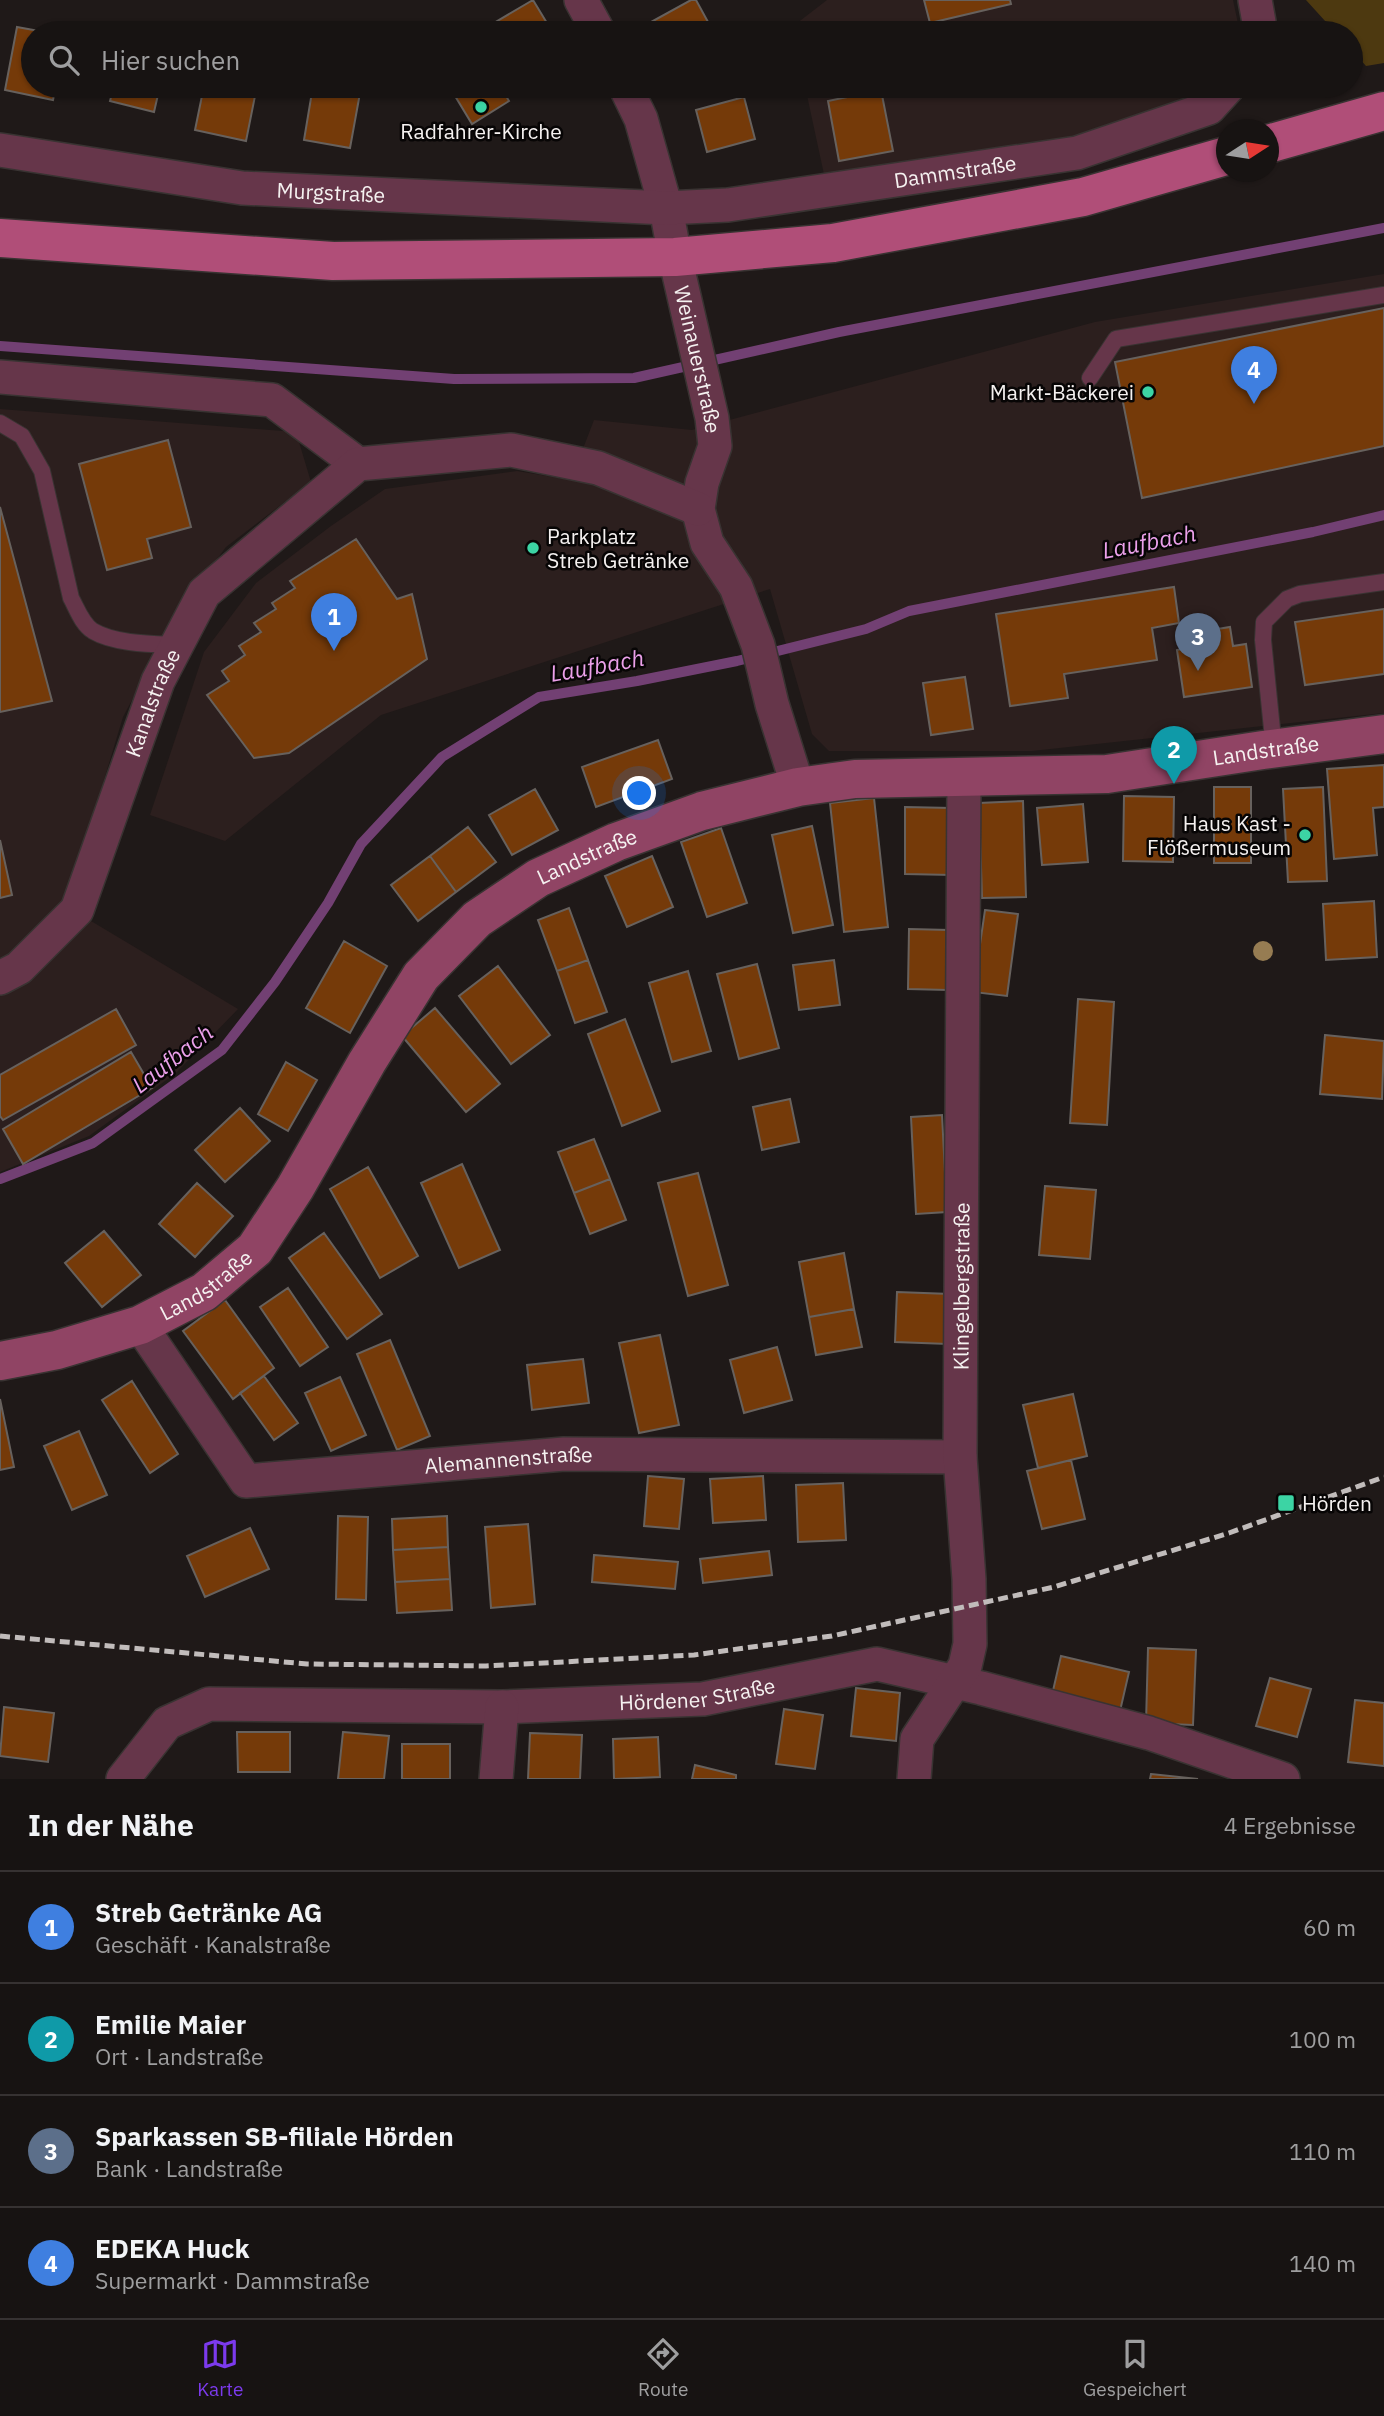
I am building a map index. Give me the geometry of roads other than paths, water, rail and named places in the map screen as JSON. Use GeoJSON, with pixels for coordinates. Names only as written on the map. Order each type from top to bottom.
{"type":"FeatureCollection","features":[{"type":"Feature","properties":{"kind":"main road"},"geometry":{"type":"LineString","coordinates":[[1279,141],[1384,111]]}},
{"type":"Feature","properties":{"kind":"main road"},"geometry":{"type":"LineString","coordinates":[[0,238],[333,261],[675,257],[833,243],[1083,197],[1216,159]]}},
{"type":"Feature","properties":{"kind":"street"},"geometry":{"type":"LineString","coordinates":[[581,0],[592,21]]}},
{"type":"Feature","properties":{"kind":"street"},"geometry":{"type":"LineString","coordinates":[[1255,0],[1259,21]]}},
{"type":"Feature","properties":{"kind":"street","name":"Weinauerstraße"},"geometry":{"type":"LineString","coordinates":[[630,98],[640,119],[666,208],[712,418],[715,446],[702,483],[698,509],[707,543],[736,587],[758,645],[772,705],[798,788]]}},
{"type":"Feature","properties":{"kind":"street","name":"Dammstraße"},"geometry":{"type":"LineString","coordinates":[[666,208],[728,205],[1077,153],[1209,107],[1218,98]]}},
{"type":"Feature","properties":{"kind":"street","name":"Murgstraße"},"geometry":{"type":"LineString","coordinates":[[0,150],[242,188],[666,208]]}},
{"type":"Feature","properties":{"kind":"street"},"geometry":{"type":"LineString","coordinates":[[0,376],[272,400],[358,464],[511,450],[598,468],[698,509]]}},
{"type":"Feature","properties":{"kind":"street","name":"Kanalstraße"},"geometry":{"type":"LineString","coordinates":[[0,978],[19,968],[77,910],[158,681],[204,593],[358,464]]}},
{"type":"Feature","properties":{"kind":"street","name":"Landstraße"},"geometry":{"type":"LineString","coordinates":[[0,1361],[57,1350],[140,1325],[204,1292],[254,1249],[295,1188],[367,1062],[421,976],[477,919],[538,878],[616,842],[702,811],[798,788],[855,779],[1107,774],[1384,734]]}},
{"type":"Feature","properties":{"kind":"street","name":"Klingelbergstraße"},"geometry":{"type":"LineString","coordinates":[[914,1779],[917,1739],[965,1666],[970,1644],[969,1579],[960,1457],[964,778]]}},
{"type":"Feature","properties":{"kind":"street","name":"Alemannenstraße"},"geometry":{"type":"LineString","coordinates":[[140,1325],[246,1481],[564,1454],[960,1457]]}},
{"type":"Feature","properties":{"kind":"street","name":"Hördener Straße"},"geometry":{"type":"LineString","coordinates":[[123,1779],[167,1723],[209,1704],[502,1707],[703,1699],[877,1664],[1149,1733],[1283,1779]]}},
{"type":"Feature","properties":{"kind":"street"},"geometry":{"type":"LineString","coordinates":[[496,1779],[502,1707]]}},
{"type":"Feature","properties":{"kind":"lane"},"geometry":{"type":"LineString","coordinates":[[1090,378],[1116,338],[1384,295]]}},
{"type":"Feature","properties":{"kind":"lane"},"geometry":{"type":"LineString","coordinates":[[0,423],[23,436],[43,471],[71,598],[80,618],[91,630],[107,636],[138,643],[177,645]]}},
{"type":"Feature","properties":{"kind":"lane"},"geometry":{"type":"LineString","coordinates":[[1274,748],[1263,640],[1264,622],[1287,599],[1300,594],[1384,582]]}},
{"type":"Feature","properties":{"kind":"waterway"},"geometry":{"type":"LineString","coordinates":[[0,346],[454,379],[634,378],[839,332],[1384,228]]}},
{"type":"Feature","properties":{"kind":"waterway","name":"Laufbach"},"geometry":{"type":"LineString","coordinates":[[0,1179],[93,1143],[222,1050],[275,982],[328,903],[361,844],[442,757],[539,697],[737,661],[866,629],[909,611],[1313,532],[1384,515]]}},
{"type":"Feature","properties":{"kind":"railway"},"geometry":{"type":"LineString","coordinates":[[0,1636],[307,1664],[486,1666],[694,1655],[832,1636],[1054,1587],[1229,1533],[1384,1477]]}},
{"type":"Feature","properties":{"kind":"place","name":"Radfahrer-Kirche"},"geometry":{"type":"Point","coordinates":[481,107]}},
{"type":"Feature","properties":{"kind":"place","name":"Markt-Bäckerei"},"geometry":{"type":"Point","coordinates":[1148,392]}},
{"type":"Feature","properties":{"kind":"place","name":"EDEKA Huck"},"geometry":{"type":"Point","coordinates":[1254,404]}},
{"type":"Feature","properties":{"kind":"place","name":"Parkplatz Streb Getränke"},"geometry":{"type":"Point","coordinates":[533,548]}},
{"type":"Feature","properties":{"kind":"place","name":"Streb Getränke AG"},"geometry":{"type":"Point","coordinates":[334,651]}},
{"type":"Feature","properties":{"kind":"place","name":"Sparkassen SB-filiale Hörden"},"geometry":{"type":"Point","coordinates":[1198,671]}},
{"type":"Feature","properties":{"kind":"place","name":"Emilie Maier"},"geometry":{"type":"Point","coordinates":[1174,784]}},
{"type":"Feature","properties":{"kind":"place","name":"Haus Kast - Flößermuseum"},"geometry":{"type":"Point","coordinates":[1305,835]}},
{"type":"Feature","properties":{"kind":"place","name":"Hörden"},"geometry":{"type":"Point","coordinates":[1286,1503]}}]}
